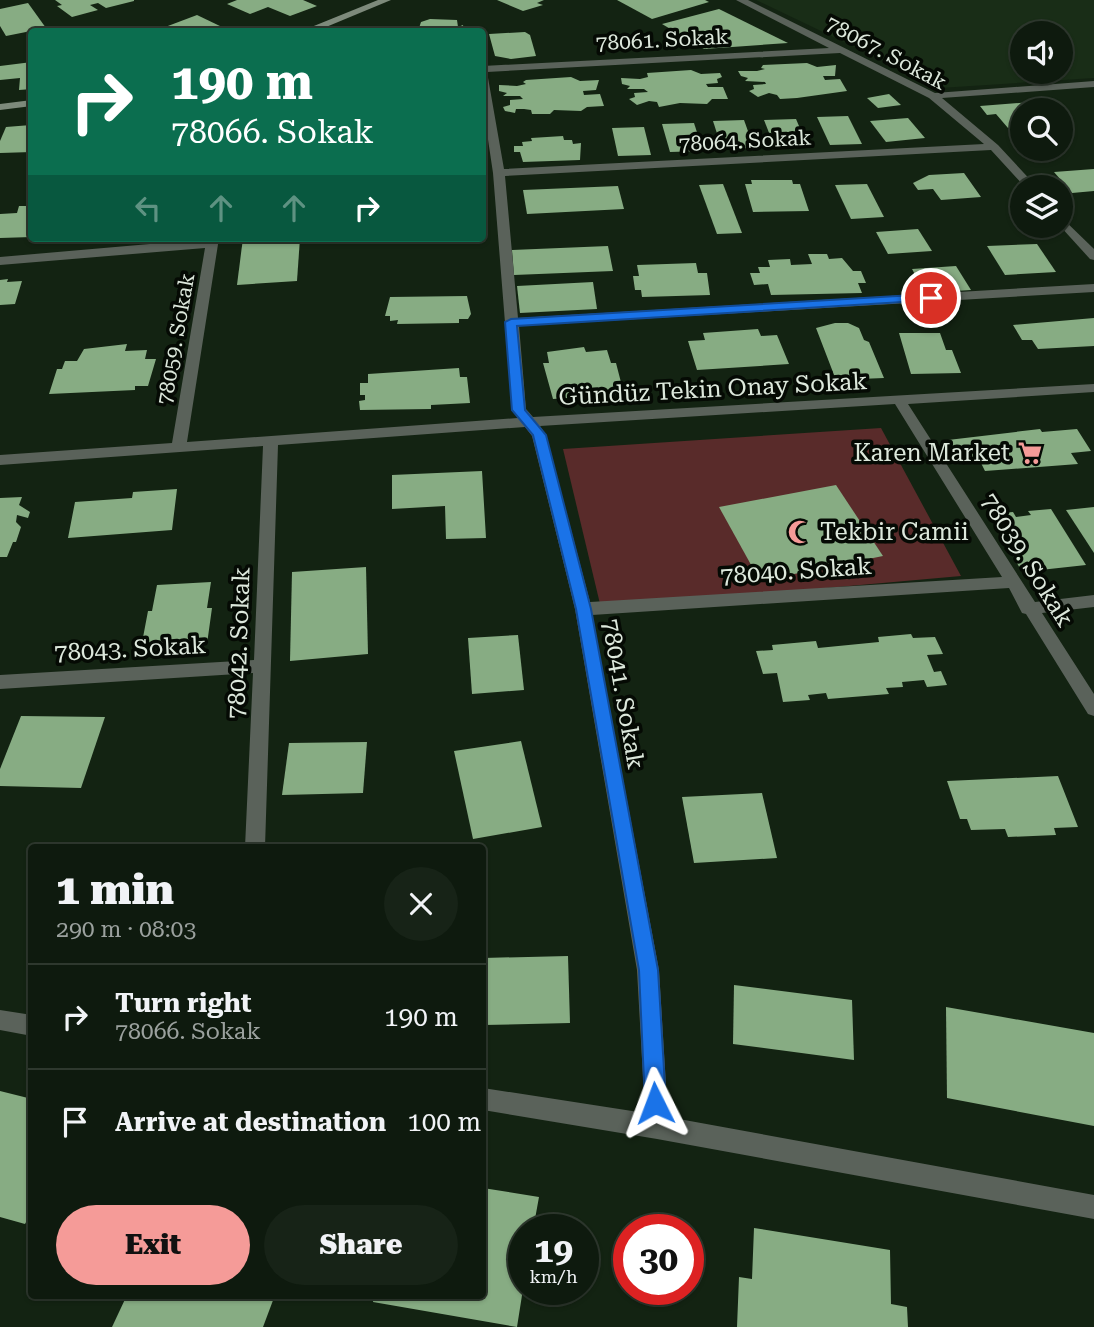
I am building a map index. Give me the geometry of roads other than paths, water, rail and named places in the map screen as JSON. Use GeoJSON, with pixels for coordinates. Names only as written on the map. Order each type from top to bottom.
{"type":"FeatureCollection","features":[{"type":"Feature","properties":{"kind":"main road"},"geometry":{"type":"LineString","coordinates":[[314,28],[386,0]]}},
{"type":"Feature","properties":{"kind":"main road"},"geometry":{"type":"LineString","coordinates":[[0,107],[28,104]]}},
{"type":"Feature","properties":{"kind":"street","name":"78067. Sokak"},"geometry":{"type":"LineString","coordinates":[[741,0],[933,96],[994,147],[1020,175]]}},
{"type":"Feature","properties":{"kind":"street","name":"78061. Sokak"},"geometry":{"type":"LineString","coordinates":[[486,71],[843,50]]}},
{"type":"Feature","properties":{"kind":"street"},"geometry":{"type":"LineString","coordinates":[[933,96],[1094,84]]}},
{"type":"Feature","properties":{"kind":"street","name":"78041. Sokak"},"geometry":{"type":"LineString","coordinates":[[486,90],[499,173],[519,410],[539,435],[583,609],[648,970],[657,1127]]}},
{"type":"Feature","properties":{"kind":"street","name":"78064. Sokak"},"geometry":{"type":"LineString","coordinates":[[499,173],[994,147]]}},
{"type":"Feature","properties":{"kind":"street"},"geometry":{"type":"LineString","coordinates":[[1073,230],[1088,243],[1094,256]]}},
{"type":"Feature","properties":{"kind":"street"},"geometry":{"type":"LineString","coordinates":[[0,261],[202,242]]}},
{"type":"Feature","properties":{"kind":"street","name":"78059. Sokak"},"geometry":{"type":"LineString","coordinates":[[179,447],[213,242]]}},
{"type":"Feature","properties":{"kind":"street"},"geometry":{"type":"LineString","coordinates":[[511,322],[1094,288]]}},
{"type":"Feature","properties":{"kind":"street","name":"Gündüz Tekin Onay Sokak"},"geometry":{"type":"LineString","coordinates":[[0,460],[531,422],[1094,388]]}},
{"type":"Feature","properties":{"kind":"street","name":"78039. Sokak"},"geometry":{"type":"LineString","coordinates":[[899,401],[1028,609],[1094,709]]}},
{"type":"Feature","properties":{"kind":"street","name":"78042. Sokak"},"geometry":{"type":"LineString","coordinates":[[255,844],[271,441]]}},
{"type":"Feature","properties":{"kind":"street","name":"78040. Sokak"},"geometry":{"type":"LineString","coordinates":[[583,609],[1011,582]]}},
{"type":"Feature","properties":{"kind":"street"},"geometry":{"type":"LineString","coordinates":[[1028,609],[1094,601]]}},
{"type":"Feature","properties":{"kind":"street","name":"78043. Sokak"},"geometry":{"type":"LineString","coordinates":[[0,682],[262,666]]}},
{"type":"Feature","properties":{"kind":"street"},"geometry":{"type":"LineString","coordinates":[[0,1020],[28,1025]]}},
{"type":"Feature","properties":{"kind":"street"},"geometry":{"type":"LineString","coordinates":[[486,1099],[657,1127],[1094,1207]]}},
{"type":"Feature","properties":{"kind":"place","name":"Karen Market"},"geometry":{"type":"Point","coordinates":[1030,453]}},
{"type":"Feature","properties":{"kind":"place","name":"Tekbir Camii"},"geometry":{"type":"Point","coordinates":[800,532]}}]}
